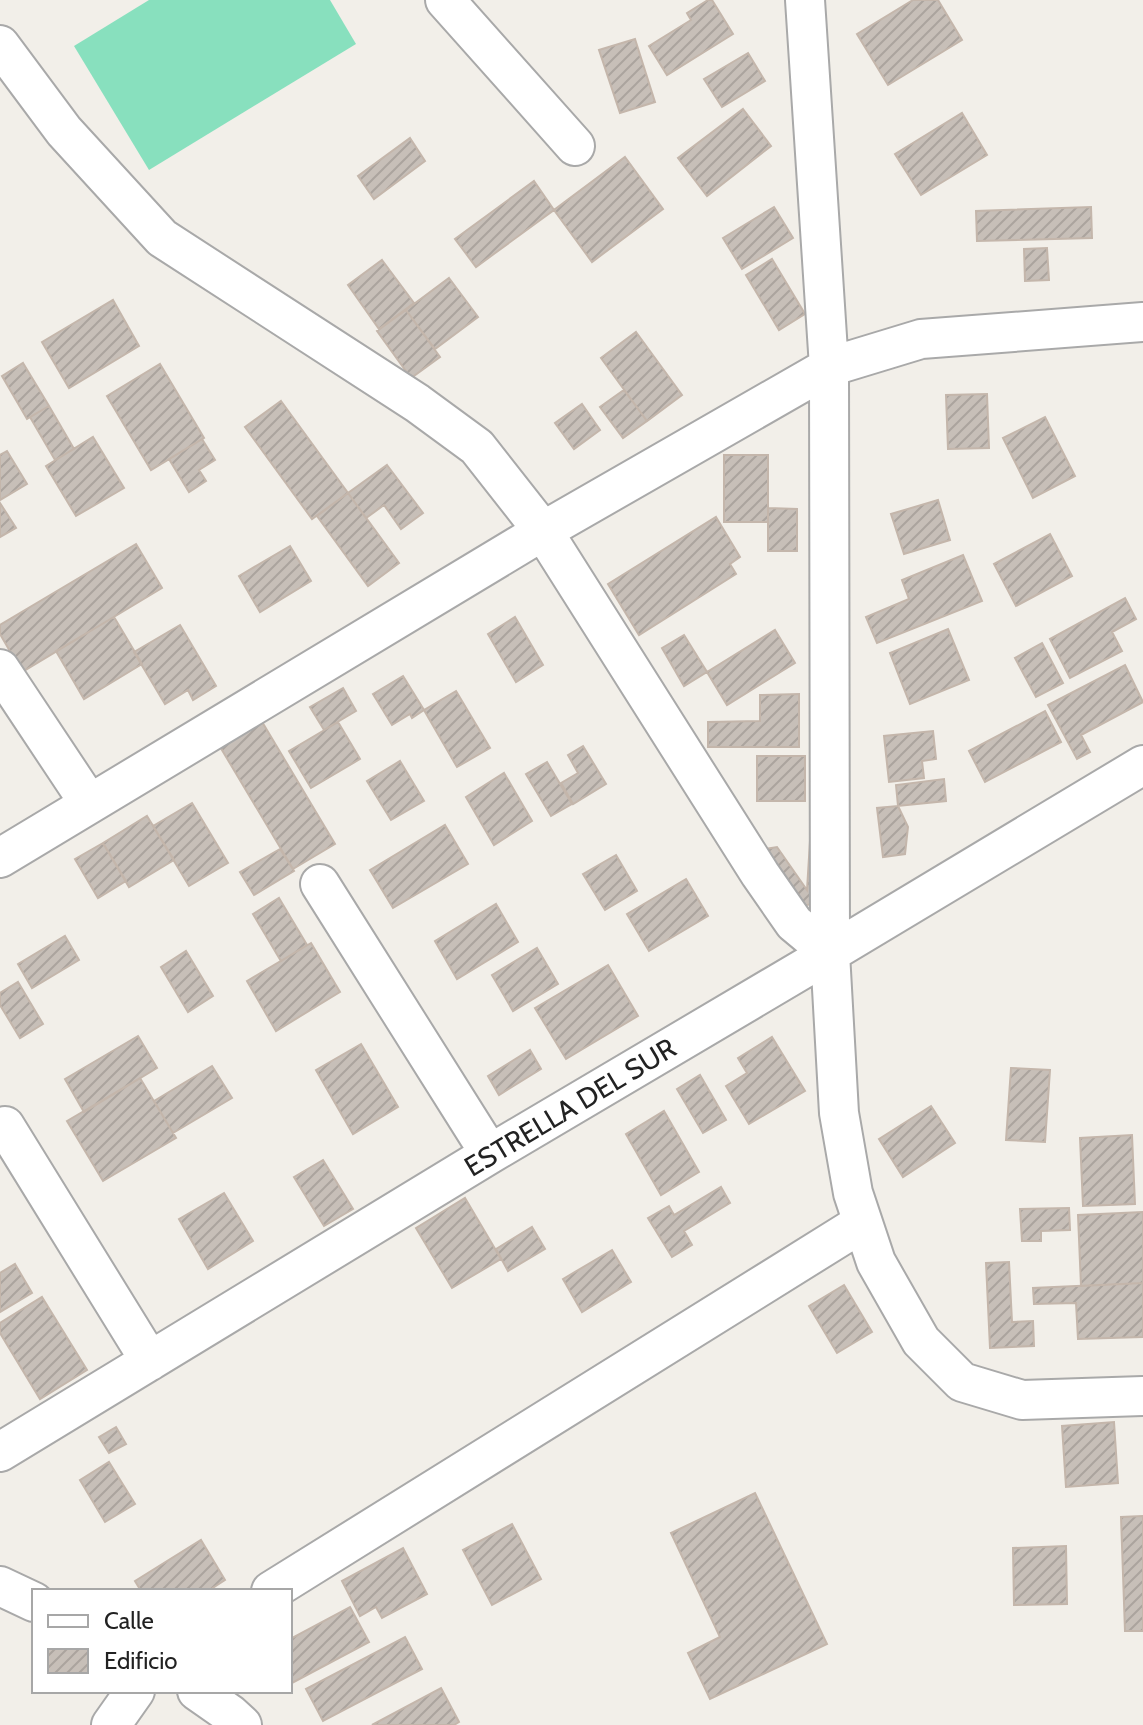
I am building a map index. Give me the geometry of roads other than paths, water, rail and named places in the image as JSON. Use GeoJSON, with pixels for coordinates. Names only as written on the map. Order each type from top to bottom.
{"type":"FeatureCollection","features":[{"type":"Feature","properties":{"kind":"street"},"geometry":{"type":"LineString","coordinates":[[445,0],[575,146]]}},
{"type":"Feature","properties":{"kind":"street"},"geometry":{"type":"LineString","coordinates":[[805,0],[829,367],[830,953],[839,1113],[853,1193],[876,1262],[921,1341],[962,1382],[1022,1400],[1143,1396]]}},
{"type":"Feature","properties":{"kind":"street"},"geometry":{"type":"LineString","coordinates":[[0,45],[64,131],[162,238],[417,403],[477,447],[543,531],[794,923],[830,953]]}},
{"type":"Feature","properties":{"kind":"street"},"geometry":{"type":"LineString","coordinates":[[0,858],[543,531],[829,367],[921,339],[1143,322]]}},
{"type":"Feature","properties":{"kind":"street"},"geometry":{"type":"LineString","coordinates":[[0,669],[89,803]]}},
{"type":"Feature","properties":{"kind":"street","name":"ESTRELLA DEL SUR"},"geometry":{"type":"LineString","coordinates":[[0,1452],[490,1154],[1143,765]]}},
{"type":"Feature","properties":{"kind":"street"},"geometry":{"type":"LineString","coordinates":[[320,884],[490,1154]]}},
{"type":"Feature","properties":{"kind":"street"},"geometry":{"type":"LineString","coordinates":[[5,1126],[150,1361]]}},
{"type":"Feature","properties":{"kind":"street"},"geometry":{"type":"LineString","coordinates":[[274,1589],[862,1223]]}},
{"type":"Feature","properties":{"kind":"street"},"geometry":{"type":"LineString","coordinates":[[0,1586],[32,1601]]}},
{"type":"Feature","properties":{"kind":"street"},"geometry":{"type":"LineString","coordinates":[[111,1725],[134,1693]]}},
{"type":"Feature","properties":{"kind":"street"},"geometry":{"type":"LineString","coordinates":[[200,1693],[242,1725]]}}]}
